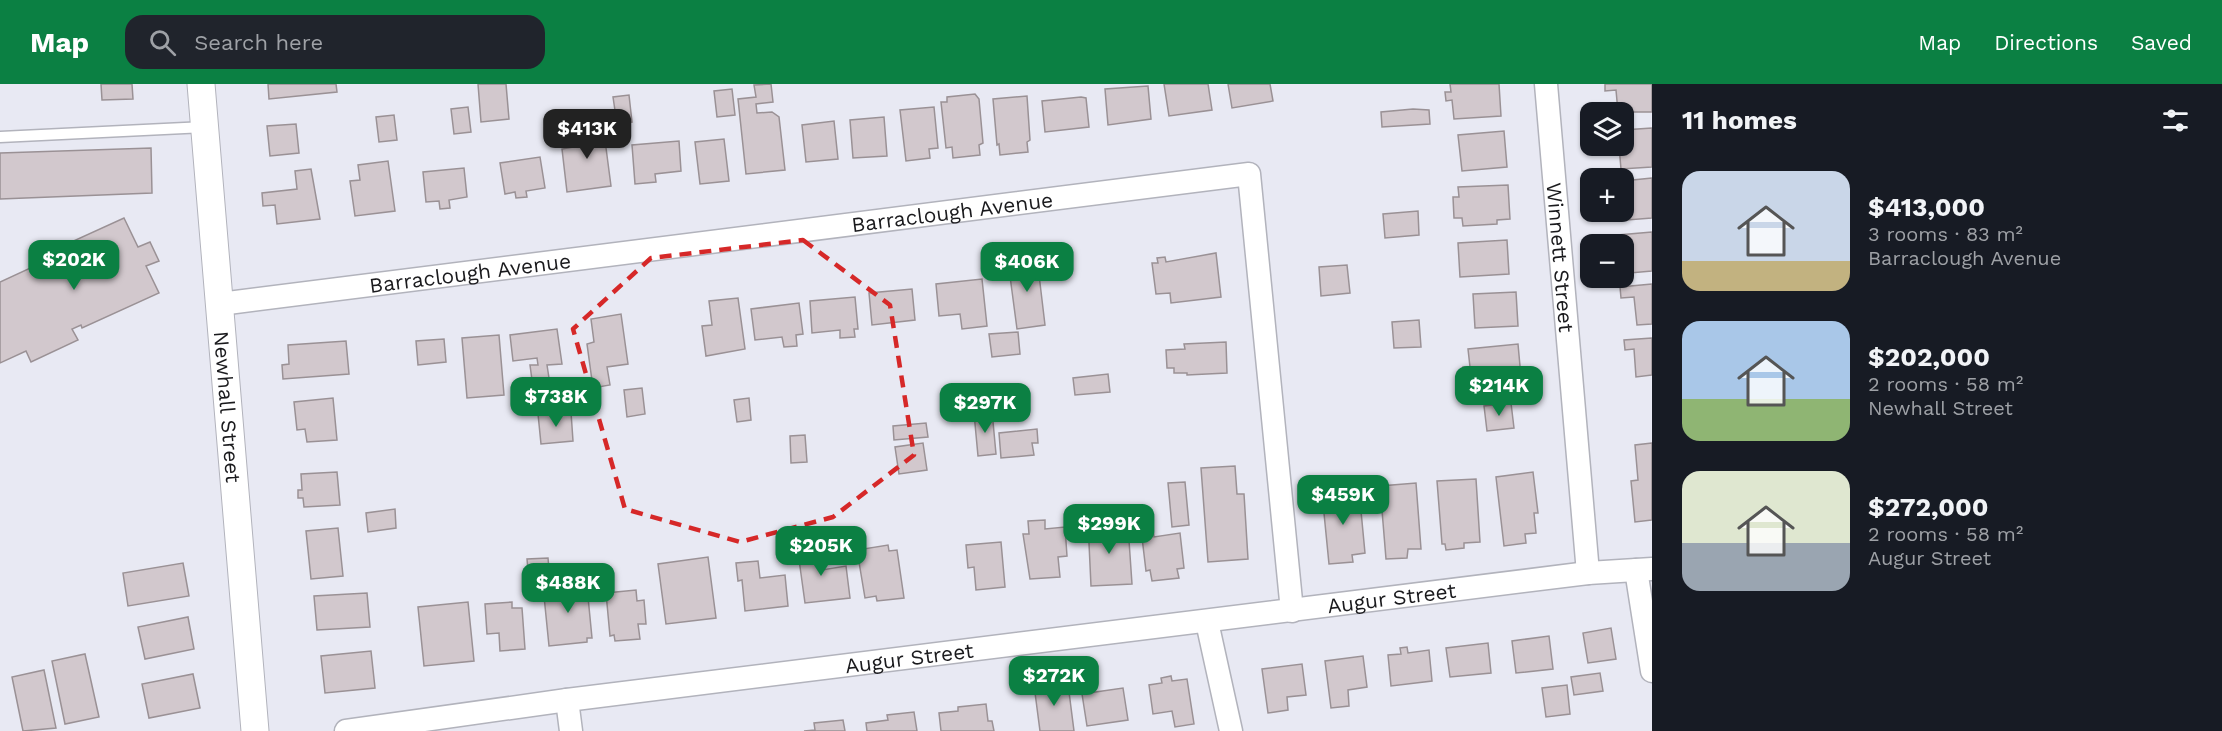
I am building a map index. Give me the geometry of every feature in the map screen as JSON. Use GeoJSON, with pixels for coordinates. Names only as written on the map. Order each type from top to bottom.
{"type":"FeatureCollection","features":[{"type":"Feature","properties":{"kind":"street","name":"Newhall Street"},"geometry":{"type":"LineString","coordinates":[[201,84],[255,731]]}},
{"type":"Feature","properties":{"kind":"street","name":"Winnett Street"},"geometry":{"type":"LineString","coordinates":[[1546,84],[1588,573]]}},
{"type":"Feature","properties":{"kind":"street","name":"Barraclough Avenue"},"geometry":{"type":"LineString","coordinates":[[220,304],[1249,174],[1292,611]]}},
{"type":"Feature","properties":{"kind":"street","name":"Augur Street"},"geometry":{"type":"LineString","coordinates":[[346,731],[567,700],[1588,573],[1644,569]]}},
{"type":"Feature","properties":{"kind":"street"},"geometry":{"type":"LineString","coordinates":[[1644,569],[1652,671]]}},
{"type":"Feature","properties":{"kind":"street"},"geometry":{"type":"LineString","coordinates":[[1208,622],[1231,731]]}},
{"type":"Feature","properties":{"kind":"street"},"geometry":{"type":"LineString","coordinates":[[567,700],[571,731]]}},
{"type":"Feature","properties":{"kind":"lane"},"geometry":{"type":"LineString","coordinates":[[0,137],[205,127]]}},
{"type":"Feature","properties":{"kind":"highlighted area"},"geometry":{"type":"Polygon","coordinates":[[[803,240],[890,305],[914,455],[833,517],[740,542],[625,509],[573,329],[651,258],[803,240]]]}},
{"type":"Feature","properties":{"kind":"building"},"geometry":{"type":"Polygon","coordinates":[[[101,84],[132,84],[133,99],[102,100],[101,84]]]}},
{"type":"Feature","properties":{"kind":"building"},"geometry":{"type":"Polygon","coordinates":[[[268,84],[336,84],[337,92],[269,99],[268,84]]]}},
{"type":"Feature","properties":{"kind":"building"},"geometry":{"type":"Polygon","coordinates":[[[478,84],[506,84],[509,119],[481,122],[478,84]]]}},
{"type":"Feature","properties":{"kind":"building"},"geometry":{"type":"Polygon","coordinates":[[[771,84],[773,102],[756,104],[757,113],[772,112],[779,117],[785,170],[746,174],[738,99],[756,97],[754,85],[771,84]]]}},
{"type":"Feature","properties":{"kind":"building"},"geometry":{"type":"Polygon","coordinates":[[[1164,84],[1208,84],[1212,110],[1169,116],[1164,84]]]}},
{"type":"Feature","properties":{"kind":"building"},"geometry":{"type":"Polygon","coordinates":[[[1228,84],[1270,84],[1273,101],[1232,108],[1228,84]]]}},
{"type":"Feature","properties":{"kind":"building"},"geometry":{"type":"Polygon","coordinates":[[[1450,84],[1499,84],[1501,116],[1454,119],[1452,100],[1446,101],[1445,92],[1451,92],[1450,84]]]}},
{"type":"Feature","properties":{"kind":"building"},"geometry":{"type":"Polygon","coordinates":[[[1605,84],[1652,84],[1652,112],[1634,112],[1634,102],[1617,102],[1616,90],[1605,91],[1605,84]]]}},
{"type":"Feature","properties":{"kind":"building"},"geometry":{"type":"Polygon","coordinates":[[[1148,86],[1151,119],[1108,125],[1105,89],[1148,86]]]}},
{"type":"Feature","properties":{"kind":"building"},"geometry":{"type":"Polygon","coordinates":[[[732,89],[735,115],[717,117],[714,91],[732,89]]]}},
{"type":"Feature","properties":{"kind":"building"},"geometry":{"type":"Polygon","coordinates":[[[975,94],[979,99],[983,143],[979,145],[980,155],[953,158],[952,147],[946,148],[941,102],[947,102],[947,97],[975,94]]]}},
{"type":"Feature","properties":{"kind":"building"},"geometry":{"type":"Polygon","coordinates":[[[629,95],[632,122],[617,124],[613,97],[629,95]]]}},
{"type":"Feature","properties":{"kind":"building"},"geometry":{"type":"Polygon","coordinates":[[[1027,96],[1030,140],[1027,142],[1028,152],[1000,155],[993,99],[1027,96]]]}},
{"type":"Feature","properties":{"kind":"building"},"geometry":{"type":"Polygon","coordinates":[[[1086,98],[1089,127],[1045,132],[1042,101],[1086,98]]]}},
{"type":"Feature","properties":{"kind":"building"},"geometry":{"type":"Polygon","coordinates":[[[468,107],[471,132],[454,134],[451,109],[468,107]]]}},
{"type":"Feature","properties":{"kind":"building"},"geometry":{"type":"Polygon","coordinates":[[[934,107],[938,148],[929,149],[930,158],[906,161],[900,110],[934,107]]]}},
{"type":"Feature","properties":{"kind":"building"},"geometry":{"type":"Polygon","coordinates":[[[1429,110],[1430,124],[1382,127],[1381,112],[1429,110]]]}},
{"type":"Feature","properties":{"kind":"building"},"geometry":{"type":"Polygon","coordinates":[[[394,115],[397,140],[379,142],[376,117],[394,115]]]}},
{"type":"Feature","properties":{"kind":"building"},"geometry":{"type":"Polygon","coordinates":[[[884,117],[887,156],[853,158],[850,120],[884,117]]]}},
{"type":"Feature","properties":{"kind":"building"},"geometry":{"type":"Polygon","coordinates":[[[834,121],[838,159],[806,162],[802,125],[834,121]]]}},
{"type":"Feature","properties":{"kind":"building"},"geometry":{"type":"Polygon","coordinates":[[[296,124],[299,153],[270,156],[267,126],[296,124]]]}},
{"type":"Feature","properties":{"kind":"building"},"geometry":{"type":"Polygon","coordinates":[[[603,125],[611,186],[567,192],[562,149],[574,147],[572,129],[603,125]]]}},
{"type":"Feature","properties":{"kind":"building"},"geometry":{"type":"Polygon","coordinates":[[[1652,128],[1652,167],[1621,168],[1620,156],[1634,156],[1634,129],[1652,128]]]}},
{"type":"Feature","properties":{"kind":"building"},"geometry":{"type":"Polygon","coordinates":[[[1504,131],[1507,167],[1462,171],[1458,135],[1504,131]]]}},
{"type":"Feature","properties":{"kind":"building"},"geometry":{"type":"Polygon","coordinates":[[[724,139],[729,181],[700,184],[695,142],[724,139]]]}},
{"type":"Feature","properties":{"kind":"building"},"geometry":{"type":"Polygon","coordinates":[[[679,141],[681,171],[655,174],[656,182],[635,184],[632,145],[679,141]]]}},
{"type":"Feature","properties":{"kind":"building"},"geometry":{"type":"Polygon","coordinates":[[[151,148],[152,193],[0,199],[0,153],[151,148]]]}},
{"type":"Feature","properties":{"kind":"building"},"geometry":{"type":"Polygon","coordinates":[[[540,157],[545,188],[526,191],[527,197],[516,198],[515,192],[505,194],[500,163],[540,157]]]}},
{"type":"Feature","properties":{"kind":"building"},"geometry":{"type":"Polygon","coordinates":[[[388,161],[395,211],[355,216],[350,181],[360,180],[358,165],[388,161]]]}},
{"type":"Feature","properties":{"kind":"building"},"geometry":{"type":"Polygon","coordinates":[[[464,168],[467,197],[449,200],[450,208],[440,209],[439,201],[426,202],[423,172],[464,168]]]}},
{"type":"Feature","properties":{"kind":"building"},"geometry":{"type":"Polygon","coordinates":[[[311,169],[320,219],[277,224],[275,205],[263,206],[262,193],[297,189],[295,171],[311,169]]]}},
{"type":"Feature","properties":{"kind":"building"},"geometry":{"type":"Polygon","coordinates":[[[1652,178],[1652,218],[1634,219],[1634,180],[1652,178]]]}},
{"type":"Feature","properties":{"kind":"building"},"geometry":{"type":"Polygon","coordinates":[[[1508,185],[1510,219],[1497,220],[1497,224],[1463,226],[1462,218],[1454,218],[1453,197],[1459,197],[1458,187],[1508,185]]]}},
{"type":"Feature","properties":{"kind":"building"},"geometry":{"type":"Polygon","coordinates":[[[1418,211],[1419,235],[1385,238],[1383,214],[1418,211]]]}},
{"type":"Feature","properties":{"kind":"building"},"geometry":{"type":"Polygon","coordinates":[[[124,218],[138,247],[150,242],[159,261],[146,266],[159,293],[82,328],[81,325],[72,329],[78,340],[31,362],[26,351],[0,363],[0,282],[50,259],[47,253],[124,218]]]}},
{"type":"Feature","properties":{"kind":"building"},"geometry":{"type":"Polygon","coordinates":[[[1652,232],[1652,271],[1634,273],[1634,234],[1629,234],[1652,232]]]}},
{"type":"Feature","properties":{"kind":"building"},"geometry":{"type":"Polygon","coordinates":[[[1507,240],[1509,274],[1460,277],[1458,243],[1507,240]]]}},
{"type":"Feature","properties":{"kind":"building"},"geometry":{"type":"Polygon","coordinates":[[[1216,253],[1221,297],[1171,303],[1170,293],[1156,294],[1152,263],[1158,263],[1157,258],[1165,257],[1166,262],[1216,253]]]}},
{"type":"Feature","properties":{"kind":"building"},"geometry":{"type":"Polygon","coordinates":[[[1037,258],[1045,325],[1017,329],[1008,261],[1037,258]]]}},
{"type":"Feature","properties":{"kind":"building"},"geometry":{"type":"Polygon","coordinates":[[[1347,265],[1350,293],[1321,296],[1319,267],[1347,265]]]}},
{"type":"Feature","properties":{"kind":"building"},"geometry":{"type":"Polygon","coordinates":[[[982,279],[987,326],[962,329],[960,314],[939,316],[936,284],[982,279]]]}},
{"type":"Feature","properties":{"kind":"building"},"geometry":{"type":"Polygon","coordinates":[[[1652,284],[1652,324],[1637,325],[1634,297],[1621,298],[1620,288],[1634,288],[1634,286],[1652,284]]]}},
{"type":"Feature","properties":{"kind":"building"},"geometry":{"type":"Polygon","coordinates":[[[912,289],[915,320],[872,325],[869,293],[912,289]]]}},
{"type":"Feature","properties":{"kind":"building"},"geometry":{"type":"Polygon","coordinates":[[[1516,292],[1518,326],[1475,328],[1473,294],[1516,292]]]}},
{"type":"Feature","properties":{"kind":"building"},"geometry":{"type":"Polygon","coordinates":[[[855,297],[858,329],[854,329],[855,337],[840,338],[840,330],[812,333],[810,301],[855,297]]]}},
{"type":"Feature","properties":{"kind":"building"},"geometry":{"type":"Polygon","coordinates":[[[738,298],[745,349],[706,356],[702,326],[712,325],[709,301],[738,298]]]}},
{"type":"Feature","properties":{"kind":"building"},"geometry":{"type":"Polygon","coordinates":[[[799,303],[803,334],[796,335],[797,346],[784,347],[782,337],[755,340],[751,309],[799,303]]]}},
{"type":"Feature","properties":{"kind":"building"},"geometry":{"type":"Polygon","coordinates":[[[621,314],[628,364],[607,367],[610,385],[593,388],[587,344],[594,342],[591,319],[621,314]]]}},
{"type":"Feature","properties":{"kind":"building"},"geometry":{"type":"Polygon","coordinates":[[[1419,320],[1421,347],[1394,348],[1392,322],[1419,320]]]}},
{"type":"Feature","properties":{"kind":"building"},"geometry":{"type":"Polygon","coordinates":[[[557,329],[562,364],[547,365],[549,378],[532,380],[530,365],[538,365],[537,358],[513,361],[510,335],[557,329]]]}},
{"type":"Feature","properties":{"kind":"building"},"geometry":{"type":"Polygon","coordinates":[[[1018,332],[1020,354],[992,357],[989,334],[1018,332]]]}},
{"type":"Feature","properties":{"kind":"building"},"geometry":{"type":"Polygon","coordinates":[[[499,335],[504,395],[467,398],[462,338],[499,335]]]}},
{"type":"Feature","properties":{"kind":"building"},"geometry":{"type":"Polygon","coordinates":[[[1652,338],[1652,375],[1636,377],[1634,349],[1625,350],[1624,340],[1652,338]]]}},
{"type":"Feature","properties":{"kind":"building"},"geometry":{"type":"Polygon","coordinates":[[[444,339],[446,362],[418,365],[416,341],[444,339]]]}},
{"type":"Feature","properties":{"kind":"building"},"geometry":{"type":"Polygon","coordinates":[[[346,341],[349,374],[283,379],[282,365],[289,364],[288,345],[346,341]]]}},
{"type":"Feature","properties":{"kind":"building"},"geometry":{"type":"Polygon","coordinates":[[[1226,342],[1227,373],[1187,375],[1187,373],[1174,373],[1174,368],[1167,368],[1166,350],[1185,349],[1184,344],[1226,342]]]}},
{"type":"Feature","properties":{"kind":"building"},"geometry":{"type":"Polygon","coordinates":[[[1518,344],[1521,377],[1472,382],[1471,376],[1464,377],[1463,367],[1470,367],[1468,349],[1518,344]]]}},
{"type":"Feature","properties":{"kind":"building"},"geometry":{"type":"Polygon","coordinates":[[[1108,374],[1110,392],[1075,395],[1073,378],[1108,374]]]}},
{"type":"Feature","properties":{"kind":"building"},"geometry":{"type":"Polygon","coordinates":[[[642,388],[645,414],[627,417],[624,390],[642,388]]]}},
{"type":"Feature","properties":{"kind":"building"},"geometry":{"type":"Polygon","coordinates":[[[333,398],[337,440],[307,442],[305,429],[297,430],[294,402],[333,398]]]}},
{"type":"Feature","properties":{"kind":"building"},"geometry":{"type":"Polygon","coordinates":[[[749,398],[751,420],[737,422],[734,400],[749,398]]]}},
{"type":"Feature","properties":{"kind":"building"},"geometry":{"type":"Polygon","coordinates":[[[1511,403],[1514,428],[1487,431],[1484,406],[1511,403]]]}},
{"type":"Feature","properties":{"kind":"building"},"geometry":{"type":"Polygon","coordinates":[[[992,411],[996,454],[978,456],[974,413],[992,411]]]}},
{"type":"Feature","properties":{"kind":"building"},"geometry":{"type":"Polygon","coordinates":[[[571,412],[573,441],[541,444],[538,414],[571,412]]]}},
{"type":"Feature","properties":{"kind":"building"},"geometry":{"type":"Polygon","coordinates":[[[926,423],[928,437],[894,440],[893,426],[926,423]]]}},
{"type":"Feature","properties":{"kind":"building"},"geometry":{"type":"Polygon","coordinates":[[[1037,429],[1038,443],[1032,443],[1034,455],[1001,458],[999,433],[1037,429]]]}},
{"type":"Feature","properties":{"kind":"building"},"geometry":{"type":"Polygon","coordinates":[[[805,435],[807,462],[791,463],[790,436],[805,435]]]}},
{"type":"Feature","properties":{"kind":"building"},"geometry":{"type":"Polygon","coordinates":[[[923,443],[927,470],[899,474],[895,447],[923,443]]]}},
{"type":"Feature","properties":{"kind":"building"},"geometry":{"type":"Polygon","coordinates":[[[1652,443],[1652,520],[1635,522],[1631,481],[1638,480],[1635,445],[1652,443]]]}},
{"type":"Feature","properties":{"kind":"building"},"geometry":{"type":"Polygon","coordinates":[[[1235,466],[1237,494],[1244,494],[1248,559],[1208,562],[1201,468],[1235,466]]]}},
{"type":"Feature","properties":{"kind":"building"},"geometry":{"type":"Polygon","coordinates":[[[337,472],[340,505],[304,507],[303,498],[298,498],[298,490],[302,490],[301,474],[337,472]]]}},
{"type":"Feature","properties":{"kind":"building"},"geometry":{"type":"Polygon","coordinates":[[[1533,472],[1538,513],[1534,513],[1536,533],[1525,534],[1526,543],[1504,546],[1496,477],[1533,472]]]}},
{"type":"Feature","properties":{"kind":"building"},"geometry":{"type":"Polygon","coordinates":[[[1476,479],[1480,542],[1464,543],[1464,548],[1446,550],[1445,544],[1442,544],[1437,481],[1476,479]]]}},
{"type":"Feature","properties":{"kind":"building"},"geometry":{"type":"Polygon","coordinates":[[[1185,482],[1189,525],[1172,527],[1168,483],[1185,482]]]}},
{"type":"Feature","properties":{"kind":"building"},"geometry":{"type":"Polygon","coordinates":[[[1416,483],[1421,549],[1408,549],[1407,558],[1386,559],[1380,486],[1416,483]]]}},
{"type":"Feature","properties":{"kind":"building"},"geometry":{"type":"Polygon","coordinates":[[[1359,490],[1365,553],[1352,555],[1353,562],[1329,564],[1322,493],[1359,490]]]}},
{"type":"Feature","properties":{"kind":"building"},"geometry":{"type":"Polygon","coordinates":[[[395,509],[396,528],[368,532],[366,513],[395,509]]]}},
{"type":"Feature","properties":{"kind":"building"},"geometry":{"type":"Polygon","coordinates":[[[1045,520],[1045,529],[1065,527],[1067,556],[1058,557],[1060,577],[1030,579],[1023,534],[1029,534],[1028,521],[1045,520]]]}},
{"type":"Feature","properties":{"kind":"building"},"geometry":{"type":"Polygon","coordinates":[[[1104,521],[1105,527],[1128,526],[1132,584],[1091,586],[1088,522],[1104,521]]]}},
{"type":"Feature","properties":{"kind":"building"},"geometry":{"type":"Polygon","coordinates":[[[338,528],[343,576],[311,579],[306,531],[338,528]]]}},
{"type":"Feature","properties":{"kind":"building"},"geometry":{"type":"Polygon","coordinates":[[[1153,528],[1154,537],[1180,533],[1184,568],[1177,569],[1179,578],[1152,581],[1150,570],[1146,571],[1141,529],[1153,528]]]}},
{"type":"Feature","properties":{"kind":"building"},"geometry":{"type":"Polygon","coordinates":[[[818,542],[822,570],[846,566],[850,598],[805,603],[797,545],[818,542]]]}},
{"type":"Feature","properties":{"kind":"building"},"geometry":{"type":"Polygon","coordinates":[[[1001,542],[1005,587],[976,590],[974,567],[968,568],[966,545],[1001,542]]]}},
{"type":"Feature","properties":{"kind":"building"},"geometry":{"type":"Polygon","coordinates":[[[888,545],[889,551],[897,550],[904,598],[877,601],[876,596],[865,598],[857,550],[888,545]]]}},
{"type":"Feature","properties":{"kind":"building"},"geometry":{"type":"Polygon","coordinates":[[[708,557],[716,618],[666,624],[658,564],[708,557]]]}},
{"type":"Feature","properties":{"kind":"building"},"geometry":{"type":"Polygon","coordinates":[[[548,558],[551,591],[530,592],[527,559],[548,558]]]}},
{"type":"Feature","properties":{"kind":"building"},"geometry":{"type":"Polygon","coordinates":[[[758,561],[760,578],[785,575],[788,606],[745,611],[742,580],[738,581],[736,563],[758,561]]]}},
{"type":"Feature","properties":{"kind":"building"},"geometry":{"type":"Polygon","coordinates":[[[183,563],[189,596],[128,606],[123,573],[183,563]]]}},
{"type":"Feature","properties":{"kind":"building"},"geometry":{"type":"Polygon","coordinates":[[[581,574],[583,598],[588,597],[592,638],[587,638],[587,642],[549,646],[544,596],[562,595],[560,576],[581,574]]]}},
{"type":"Feature","properties":{"kind":"building"},"geometry":{"type":"Polygon","coordinates":[[[636,590],[637,601],[644,600],[646,624],[638,624],[640,639],[615,641],[614,635],[610,636],[606,593],[636,590]]]}},
{"type":"Feature","properties":{"kind":"building"},"geometry":{"type":"Polygon","coordinates":[[[367,593],[370,627],[317,630],[314,596],[367,593]]]}},
{"type":"Feature","properties":{"kind":"building"},"geometry":{"type":"Polygon","coordinates":[[[468,602],[474,661],[424,666],[418,607],[468,602]]]}},
{"type":"Feature","properties":{"kind":"building"},"geometry":{"type":"Polygon","coordinates":[[[512,602],[512,608],[522,608],[525,649],[500,651],[499,633],[487,634],[485,604],[512,602]]]}},
{"type":"Feature","properties":{"kind":"building"},"geometry":{"type":"Polygon","coordinates":[[[188,617],[194,649],[145,659],[138,627],[188,617]]]}},
{"type":"Feature","properties":{"kind":"building"},"geometry":{"type":"Polygon","coordinates":[[[1611,628],[1616,659],[1588,663],[1583,633],[1611,628]]]}},
{"type":"Feature","properties":{"kind":"building"},"geometry":{"type":"Polygon","coordinates":[[[1549,636],[1553,669],[1516,673],[1512,641],[1549,636]]]}},
{"type":"Feature","properties":{"kind":"building"},"geometry":{"type":"Polygon","coordinates":[[[1488,643],[1491,673],[1450,677],[1446,648],[1488,643]]]}},
{"type":"Feature","properties":{"kind":"building"},"geometry":{"type":"Polygon","coordinates":[[[1407,647],[1408,653],[1429,650],[1432,681],[1391,686],[1388,655],[1401,654],[1400,648],[1407,647]]]}},
{"type":"Feature","properties":{"kind":"building"},"geometry":{"type":"Polygon","coordinates":[[[371,651],[375,688],[325,693],[321,656],[371,651]]]}},
{"type":"Feature","properties":{"kind":"building"},"geometry":{"type":"Polygon","coordinates":[[[85,654],[99,717],[65,724],[52,661],[85,654]]]}},
{"type":"Feature","properties":{"kind":"building"},"geometry":{"type":"Polygon","coordinates":[[[1363,656],[1367,687],[1348,690],[1349,706],[1331,708],[1325,661],[1363,656]]]}},
{"type":"Feature","properties":{"kind":"building"},"geometry":{"type":"Polygon","coordinates":[[[1302,664],[1306,695],[1287,697],[1288,710],[1268,713],[1262,669],[1302,664]]]}},
{"type":"Feature","properties":{"kind":"building"},"geometry":{"type":"Polygon","coordinates":[[[44,670],[56,728],[23,731],[12,677],[44,670]]]}},
{"type":"Feature","properties":{"kind":"building"},"geometry":{"type":"Polygon","coordinates":[[[1600,673],[1603,691],[1574,695],[1571,677],[1600,673]]]}},
{"type":"Feature","properties":{"kind":"building"},"geometry":{"type":"Polygon","coordinates":[[[193,674],[200,708],[149,718],[142,684],[193,674]]]}},
{"type":"Feature","properties":{"kind":"building"},"geometry":{"type":"Polygon","coordinates":[[[1171,676],[1172,681],[1187,679],[1194,724],[1175,727],[1172,711],[1153,714],[1149,685],[1162,683],[1161,678],[1171,676]]]}},
{"type":"Feature","properties":{"kind":"building"},"geometry":{"type":"Polygon","coordinates":[[[1064,681],[1065,690],[1069,692],[1074,731],[1040,731],[1034,685],[1064,681]]]}},
{"type":"Feature","properties":{"kind":"building"},"geometry":{"type":"Polygon","coordinates":[[[1567,685],[1570,714],[1546,717],[1542,688],[1567,685]]]}},
{"type":"Feature","properties":{"kind":"building"},"geometry":{"type":"Polygon","coordinates":[[[1123,688],[1128,720],[1087,726],[1082,694],[1123,688]]]}},
{"type":"Feature","properties":{"kind":"building"},"geometry":{"type":"Polygon","coordinates":[[[986,704],[988,721],[992,721],[994,731],[941,731],[939,713],[958,711],[958,707],[986,704]]]}},
{"type":"Feature","properties":{"kind":"building"},"geometry":{"type":"Polygon","coordinates":[[[914,712],[917,731],[867,731],[866,723],[888,720],[887,715],[914,712]]]}},
{"type":"Feature","properties":{"kind":"building"},"geometry":{"type":"Polygon","coordinates":[[[843,720],[845,731],[804,731],[815,730],[814,723],[843,720]]]}}]}
